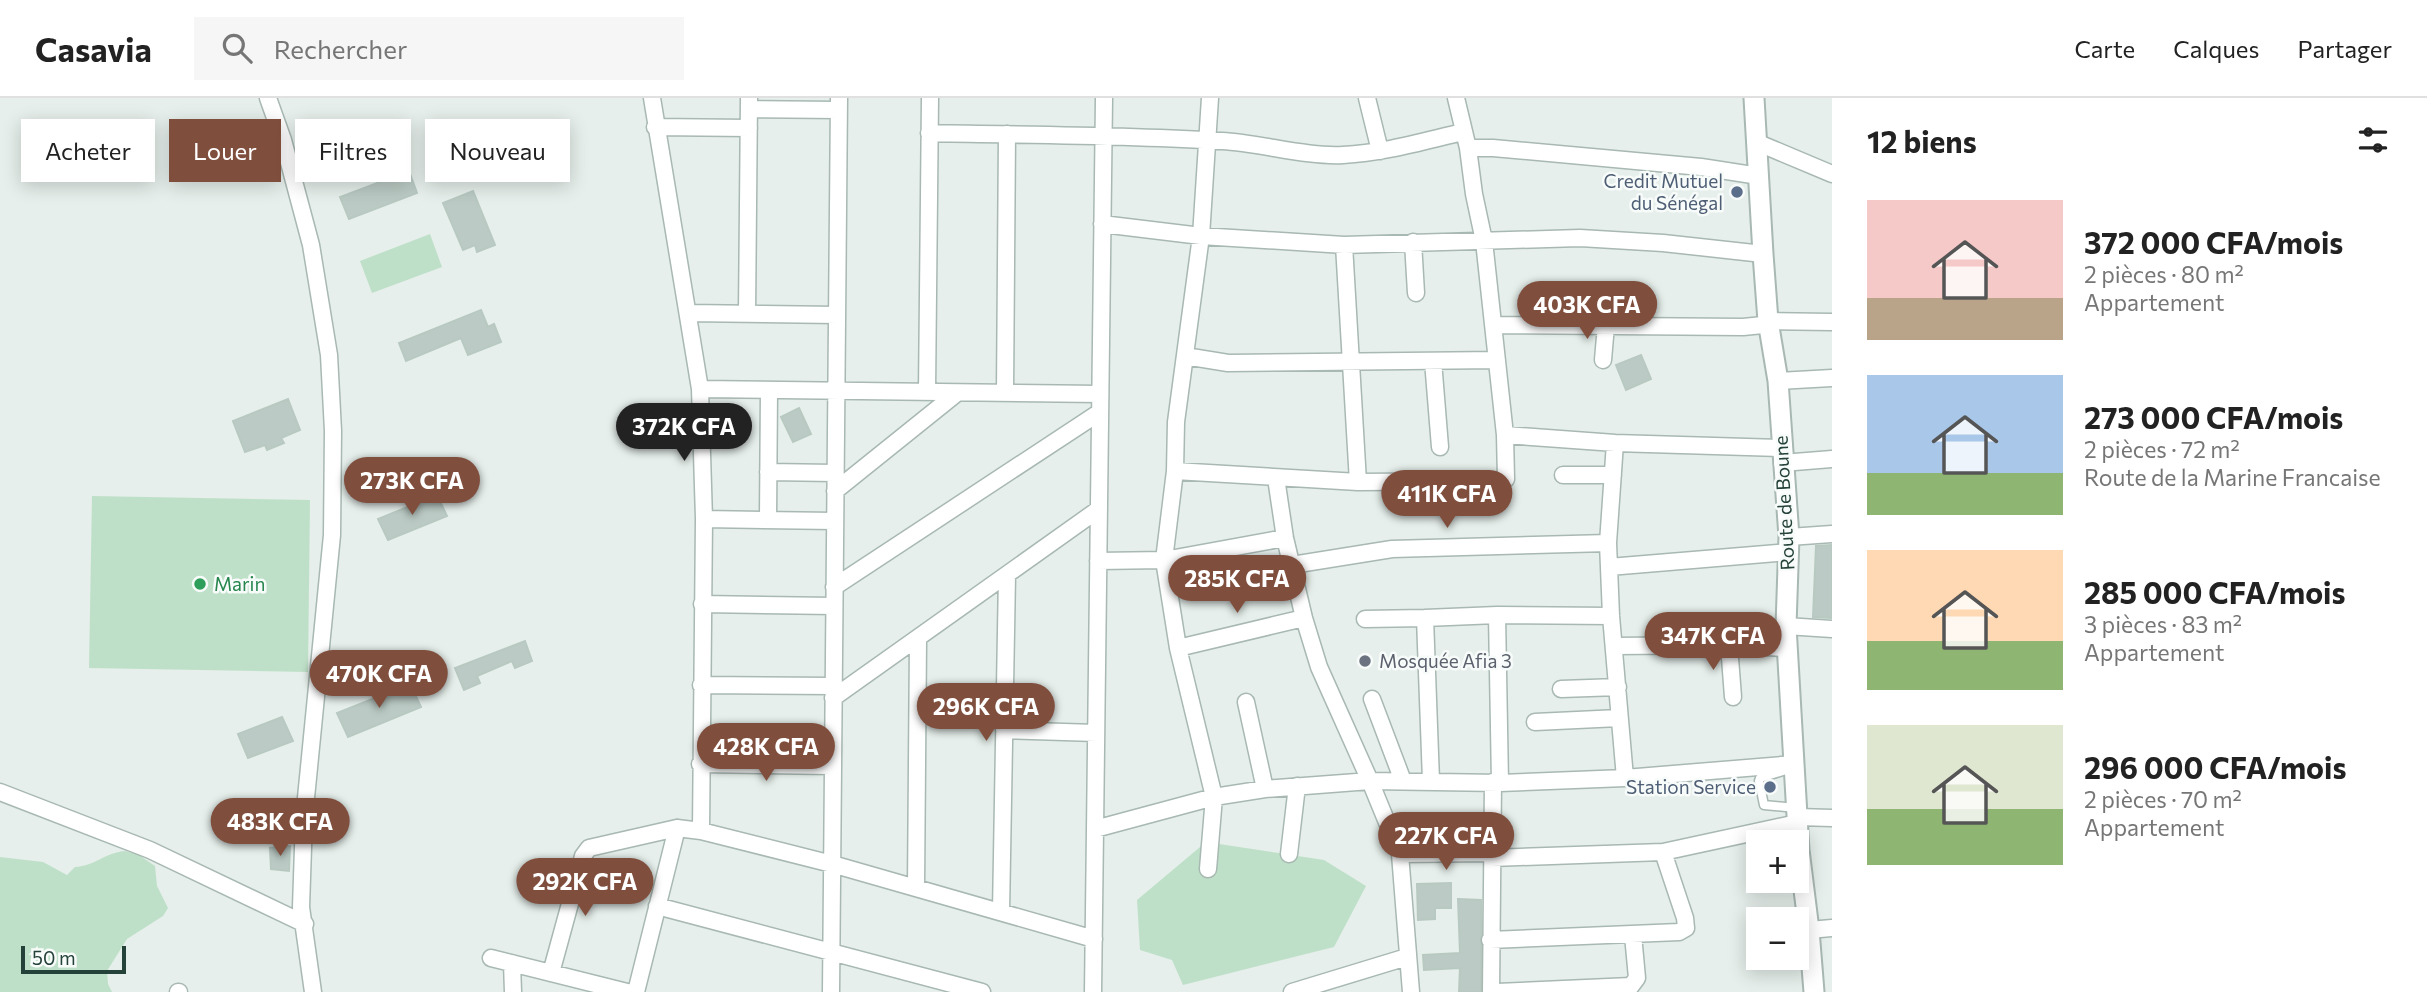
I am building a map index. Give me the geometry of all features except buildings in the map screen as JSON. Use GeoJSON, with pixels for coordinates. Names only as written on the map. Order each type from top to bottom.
{"type":"FeatureCollection","features":[{"type":"Feature","properties":{"kind":"street"},"geometry":{"type":"LineString","coordinates":[[268,98],[283,140],[311,245],[329,355],[331,393],[332,535],[304,818],[301,908],[313,992]]}},
{"type":"Feature","properties":{"kind":"street"},"geometry":{"type":"LineString","coordinates":[[652,98],[700,389],[704,519],[700,764],[702,831]]}},
{"type":"Feature","properties":{"kind":"street"},"geometry":{"type":"LineString","coordinates":[[927,392],[930,98]]}},
{"type":"Feature","properties":{"kind":"street"},"geometry":{"type":"LineString","coordinates":[[1093,992],[1104,98]]}},
{"type":"Feature","properties":{"kind":"street"},"geometry":{"type":"LineString","coordinates":[[1208,869],[1214,797],[1178,648],[1164,560],[1175,471],[1176,422],[1201,236],[1210,98]]}},
{"type":"Feature","properties":{"kind":"street"},"geometry":{"type":"LineString","coordinates":[[1367,98],[1380,150]]}},
{"type":"Feature","properties":{"kind":"street"},"geometry":{"type":"LineString","coordinates":[[1175,471],[1358,482],[1503,481],[1508,476],[1484,241],[1456,98]]}},
{"type":"Feature","properties":{"kind":"street","name":"Route de Boune"},"geometry":{"type":"LineString","coordinates":[[1754,98],[1768,321],[1778,381],[1789,545],[1787,648],[1801,878],[1805,907]]}},
{"type":"Feature","properties":{"kind":"street"},"geometry":{"type":"LineString","coordinates":[[747,314],[749,104],[839,104],[831,992]]}},
{"type":"Feature","properties":{"kind":"street"},"geometry":{"type":"LineString","coordinates":[[655,127],[749,128]]}},
{"type":"Feature","properties":{"kind":"street"},"geometry":{"type":"LineString","coordinates":[[929,133],[1207,140],[1341,155],[1466,140],[1493,148],[1701,167],[1759,176]]}},
{"type":"Feature","properties":{"kind":"street"},"geometry":{"type":"LineString","coordinates":[[1005,393],[1007,134]]}},
{"type":"Feature","properties":{"kind":"street"},"geometry":{"type":"LineString","coordinates":[[1756,142],[1832,174]]}},
{"type":"Feature","properties":{"kind":"street"},"geometry":{"type":"LineString","coordinates":[[1102,224],[1201,236],[1344,245],[1580,238],[1662,243],[1763,254]]}},
{"type":"Feature","properties":{"kind":"street"},"geometry":{"type":"LineString","coordinates":[[1413,242],[1416,293]]}},
{"type":"Feature","properties":{"kind":"street"},"geometry":{"type":"LineString","coordinates":[[1344,245],[1358,482]]}},
{"type":"Feature","properties":{"kind":"street"},"geometry":{"type":"LineString","coordinates":[[688,313],[837,315]]}},
{"type":"Feature","properties":{"kind":"street"},"geometry":{"type":"LineString","coordinates":[[1493,325],[1743,327],[1763,325],[1768,321],[1832,322]]}},
{"type":"Feature","properties":{"kind":"street"},"geometry":{"type":"LineString","coordinates":[[1604,360],[1606,325]]}},
{"type":"Feature","properties":{"kind":"street"},"geometry":{"type":"LineString","coordinates":[[1185,356],[1228,363],[1497,360]]}},
{"type":"Feature","properties":{"kind":"street"},"geometry":{"type":"LineString","coordinates":[[1433,361],[1440,447]]}},
{"type":"Feature","properties":{"kind":"street"},"geometry":{"type":"LineString","coordinates":[[1778,381],[1832,378]]}},
{"type":"Feature","properties":{"kind":"street"},"geometry":{"type":"LineString","coordinates":[[700,389],[1100,394]]}},
{"type":"Feature","properties":{"kind":"street"},"geometry":{"type":"LineString","coordinates":[[768,520],[769,390]]}},
{"type":"Feature","properties":{"kind":"street"},"geometry":{"type":"LineString","coordinates":[[835,491],[957,393]]}},
{"type":"Feature","properties":{"kind":"street"},"geometry":{"type":"LineString","coordinates":[[834,587],[1100,412]]}},
{"type":"Feature","properties":{"kind":"street"},"geometry":{"type":"LineString","coordinates":[[1505,435],[1832,459]]}},
{"type":"Feature","properties":{"kind":"street"},"geometry":{"type":"LineString","coordinates":[[1615,443],[1608,543],[1611,616],[1625,778]]}},
{"type":"Feature","properties":{"kind":"street"},"geometry":{"type":"LineString","coordinates":[[768,472],[835,473]]}},
{"type":"Feature","properties":{"kind":"street"},"geometry":{"type":"LineString","coordinates":[[1563,475],[1613,475]]}},
{"type":"Feature","properties":{"kind":"street"},"geometry":{"type":"LineString","coordinates":[[1276,478],[1285,538],[1304,618],[1326,685],[1400,854],[1411,992]]}},
{"type":"Feature","properties":{"kind":"street"},"geometry":{"type":"LineString","coordinates":[[701,684],[833,692],[918,640],[1099,509]]}},
{"type":"Feature","properties":{"kind":"street"},"geometry":{"type":"LineString","coordinates":[[704,519],[835,521]]}},
{"type":"Feature","properties":{"kind":"street"},"geometry":{"type":"LineString","coordinates":[[1609,567],[1789,545],[1832,534]]}},
{"type":"Feature","properties":{"kind":"street"},"geometry":{"type":"LineString","coordinates":[[1098,561],[1164,560],[1285,538]]}},
{"type":"Feature","properties":{"kind":"street"},"geometry":{"type":"LineString","coordinates":[[1292,565],[1392,549],[1608,543]]}},
{"type":"Feature","properties":{"kind":"street"},"geometry":{"type":"LineString","coordinates":[[1001,912],[1007,575]]}},
{"type":"Feature","properties":{"kind":"street"},"geometry":{"type":"LineString","coordinates":[[702,604],[834,606]]}},
{"type":"Feature","properties":{"kind":"street"},"geometry":{"type":"LineString","coordinates":[[1364,619],[1497,615],[1611,616]]}},
{"type":"Feature","properties":{"kind":"street"},"geometry":{"type":"LineString","coordinates":[[1491,992],[1497,615]]}},
{"type":"Feature","properties":{"kind":"street"},"geometry":{"type":"LineString","coordinates":[[1178,648],[1304,618]]}},
{"type":"Feature","properties":{"kind":"street"},"geometry":{"type":"LineString","coordinates":[[1425,618],[1431,781]]}},
{"type":"Feature","properties":{"kind":"street"},"geometry":{"type":"LineString","coordinates":[[1786,626],[1832,629]]}},
{"type":"Feature","properties":{"kind":"street"},"geometry":{"type":"LineString","coordinates":[[916,888],[918,640]]}},
{"type":"Feature","properties":{"kind":"street"},"geometry":{"type":"LineString","coordinates":[[1614,646],[1729,645],[1787,648]]}},
{"type":"Feature","properties":{"kind":"street"},"geometry":{"type":"LineString","coordinates":[[1729,645],[1733,697]]}},
{"type":"Feature","properties":{"kind":"street"},"geometry":{"type":"LineString","coordinates":[[1560,689],[1618,687]]}},
{"type":"Feature","properties":{"kind":"street"},"geometry":{"type":"LineString","coordinates":[[1372,699],[1403,781]]}},
{"type":"Feature","properties":{"kind":"street"},"geometry":{"type":"LineString","coordinates":[[1246,702],[1265,789]]}},
{"type":"Feature","properties":{"kind":"street"},"geometry":{"type":"LineString","coordinates":[[1535,722],[1619,718]]}},
{"type":"Feature","properties":{"kind":"street"},"geometry":{"type":"LineString","coordinates":[[1004,730],[1096,733]]}},
{"type":"Feature","properties":{"kind":"street"},"geometry":{"type":"LineString","coordinates":[[700,764],[833,766]]}},
{"type":"Feature","properties":{"kind":"street"},"geometry":{"type":"LineString","coordinates":[[1095,829],[1214,797],[1297,786],[1370,781],[1496,782],[1625,778],[1794,766]]}},
{"type":"Feature","properties":{"kind":"street"},"geometry":{"type":"LineString","coordinates":[[1289,854],[1297,786]]}},
{"type":"Feature","properties":{"kind":"street"},"geometry":{"type":"LineString","coordinates":[[0,810],[1,793],[150,850],[305,924]]}},
{"type":"Feature","properties":{"kind":"street"},"geometry":{"type":"LineString","coordinates":[[1400,854],[1663,852],[1797,816],[1832,818]]}},
{"type":"Feature","properties":{"kind":"street"},"geometry":{"type":"LineString","coordinates":[[551,973],[583,856],[589,848],[677,828],[702,831],[832,864],[1094,939]]}},
{"type":"Feature","properties":{"kind":"street"},"geometry":{"type":"LineString","coordinates":[[636,992],[677,828]]}},
{"type":"Feature","properties":{"kind":"street"},"geometry":{"type":"LineString","coordinates":[[1490,940],[1679,932],[1686,928],[1685,918],[1663,852]]}},
{"type":"Feature","properties":{"kind":"street"},"geometry":{"type":"LineString","coordinates":[[657,906],[982,992]]}},
{"type":"Feature","properties":{"kind":"street"},"geometry":{"type":"LineString","coordinates":[[1809,930],[1832,928]]}},
{"type":"Feature","properties":{"kind":"street","name":"Route de Boune"},"geometry":{"type":"LineString","coordinates":[[1809,930],[1814,992]]}},
{"type":"Feature","properties":{"kind":"street"},"geometry":{"type":"LineString","coordinates":[[1497,992],[1631,986],[1637,978],[1633,935]]}},
{"type":"Feature","properties":{"kind":"street"},"geometry":{"type":"LineString","coordinates":[[1292,992],[1407,957]]}},
{"type":"Feature","properties":{"kind":"street"},"geometry":{"type":"LineString","coordinates":[[491,958],[551,973],[587,987],[627,992]]}},
{"type":"Feature","properties":{"kind":"street"},"geometry":{"type":"LineString","coordinates":[[512,963],[513,992]]}},
{"type":"Feature","properties":{"kind":"lane"},"geometry":{"type":"LineString","coordinates":[[1794,766],[1760,778],[1759,781],[1764,805],[1797,816]]}},
{"type":"Feature","properties":{"kind":"green space"},"geometry":{"type":"Polygon","coordinates":[[[430,234],[442,267],[372,293],[360,261],[430,234]]]}},
{"type":"Feature","properties":{"kind":"green space","name":"Marin"},"geometry":{"type":"Polygon","coordinates":[[[92,496],[310,500],[308,672],[89,668],[92,496]]]}},
{"type":"Feature","properties":{"kind":"green space"},"geometry":{"type":"Polygon","coordinates":[[[1206,842],[1324,860],[1366,886],[1334,947],[1183,985],[1172,960],[1140,950],[1137,900],[1206,842]]]}},
{"type":"Feature","properties":{"kind":"green space"},"geometry":{"type":"Polygon","coordinates":[[[125,851],[139,855],[155,866],[157,886],[168,908],[163,916],[127,939],[107,971],[112,992],[0,992],[0,857],[43,862],[67,875],[75,867],[125,851]]]}},
{"type":"Feature","properties":{"kind":"place","name":"Credit Mutuel du Sénégal"},"geometry":{"type":"Point","coordinates":[1737,192]}},
{"type":"Feature","properties":{"kind":"place","name":"Marin"},"geometry":{"type":"Point","coordinates":[200,584]}},
{"type":"Feature","properties":{"kind":"place","name":"Mosquée Afia 3"},"geometry":{"type":"Point","coordinates":[1365,661]}},
{"type":"Feature","properties":{"kind":"place","name":"Station Service"},"geometry":{"type":"Point","coordinates":[1770,787]}}]}
